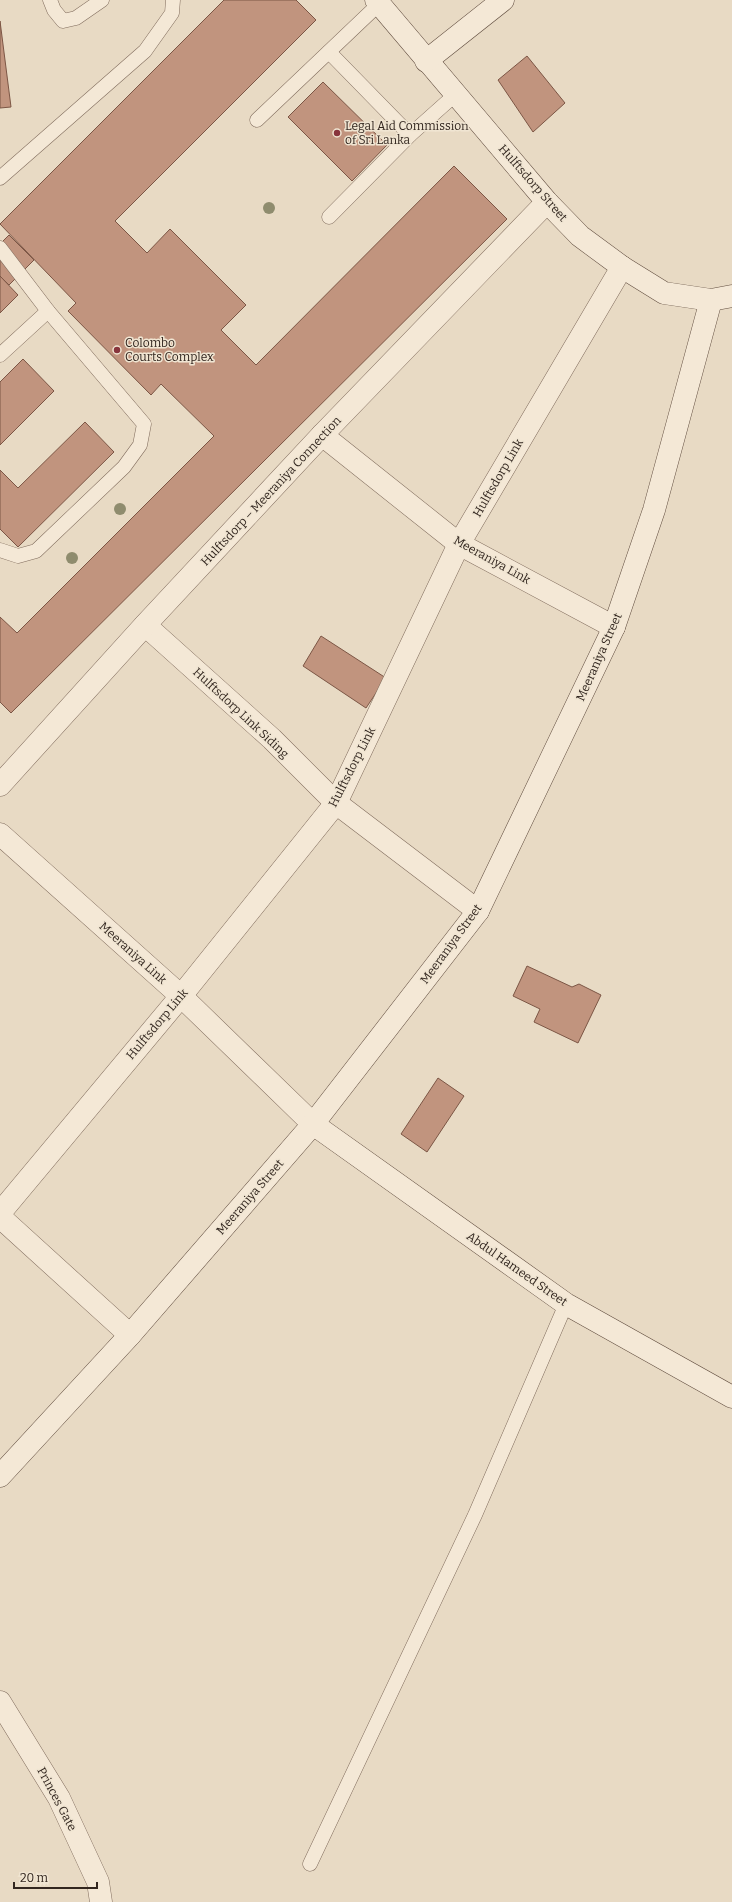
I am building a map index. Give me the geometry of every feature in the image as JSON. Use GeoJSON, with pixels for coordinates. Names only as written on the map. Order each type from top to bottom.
{"type":"FeatureCollection","features":[{"type":"Feature","properties":{"kind":"street"},"geometry":{"type":"LineString","coordinates":[[426,61],[503,0]]}},
{"type":"Feature","properties":{"kind":"street","name":"Hulftsdorp Street"},"geometry":{"type":"LineString","coordinates":[[378,2],[426,61],[456,94],[547,202],[580,236],[622,267],[664,293],[711,300],[732,296]]}},
{"type":"Feature","properties":{"kind":"street","name":"Hulftsdorp – Meeraniya Connection"},"geometry":{"type":"LineString","coordinates":[[0,785],[145,625],[322,436],[547,202]]}},
{"type":"Feature","properties":{"kind":"street","name":"Hulftsdorp Link"},"geometry":{"type":"LineString","coordinates":[[0,1213],[181,996],[336,803],[459,544],[622,267]]}},
{"type":"Feature","properties":{"kind":"street","name":"Meeraniya Street"},"geometry":{"type":"LineString","coordinates":[[0,1476],[130,1335],[313,1124],[478,911],[614,627],[654,510],[711,300]]}},
{"type":"Feature","properties":{"kind":"street","name":"Meeraniya Link"},"geometry":{"type":"LineString","coordinates":[[322,436],[459,544],[614,627]]}},
{"type":"Feature","properties":{"kind":"street","name":"Hulftsdorp Link Siding"},"geometry":{"type":"LineString","coordinates":[[145,625],[272,739],[336,803],[478,911]]}},
{"type":"Feature","properties":{"kind":"street","name":"Meeraniya Link"},"geometry":{"type":"LineString","coordinates":[[0,834],[181,996],[313,1124]]}},
{"type":"Feature","properties":{"kind":"street","name":"Abdul Hameed Street"},"geometry":{"type":"LineString","coordinates":[[313,1124],[566,1304],[732,1397]]}},
{"type":"Feature","properties":{"kind":"street"},"geometry":{"type":"LineString","coordinates":[[0,1217],[130,1335]]}},
{"type":"Feature","properties":{"kind":"street","name":"Princes Gate"},"geometry":{"type":"LineString","coordinates":[[0,1702],[59,1798],[98,1882],[101,1902]]}},
{"type":"Feature","properties":{"kind":"lane"},"geometry":{"type":"LineString","coordinates":[[50,0],[54,10],[63,21],[76,18],[102,0]]}},
{"type":"Feature","properties":{"kind":"lane"},"geometry":{"type":"LineString","coordinates":[[0,178],[145,51],[172,13],[173,0]]}},
{"type":"Feature","properties":{"kind":"lane"},"geometry":{"type":"LineString","coordinates":[[257,120],[330,52],[378,2]]}},
{"type":"Feature","properties":{"kind":"lane"},"geometry":{"type":"LineString","coordinates":[[330,52],[410,135]]}},
{"type":"Feature","properties":{"kind":"lane"},"geometry":{"type":"LineString","coordinates":[[329,217],[410,135],[456,94]]}},
{"type":"Feature","properties":{"kind":"lane"},"geometry":{"type":"LineString","coordinates":[[0,248],[48,311],[144,424],[140,445],[124,467],[36,551],[18,556],[0,550]]}},
{"type":"Feature","properties":{"kind":"lane"},"geometry":{"type":"LineString","coordinates":[[0,355],[48,311]]}},
{"type":"Feature","properties":{"kind":"lane"},"geometry":{"type":"LineString","coordinates":[[310,1864],[475,1515],[566,1304]]}},
{"type":"Feature","properties":{"kind":"building"},"geometry":{"type":"Polygon","coordinates":[[[224,0],[296,0],[316,20],[115,221],[147,253],[170,229],[246,305],[221,330],[256,365],[454,166],[507,219],[11,713],[0,702],[0,617],[17,633],[214,436],[161,384],[151,395],[68,311],[76,303],[0,224],[224,0]]]}},
{"type":"Feature","properties":{"kind":"building"},"geometry":{"type":"Polygon","coordinates":[[[0,21],[11,107],[0,108],[0,21]]]}},
{"type":"Feature","properties":{"kind":"building"},"geometry":{"type":"Polygon","coordinates":[[[527,56],[565,103],[533,132],[498,80],[527,56]]]}},
{"type":"Feature","properties":{"kind":"building"},"geometry":{"type":"Polygon","coordinates":[[[323,82],[387,145],[352,181],[288,117],[323,82]]]}},
{"type":"Feature","properties":{"kind":"building"},"geometry":{"type":"Polygon","coordinates":[[[9,235],[34,260],[9,285],[0,276],[0,244],[9,235]]]}},
{"type":"Feature","properties":{"kind":"building"},"geometry":{"type":"Polygon","coordinates":[[[0,276],[18,295],[0,313],[0,276]]]}},
{"type":"Feature","properties":{"kind":"building"},"geometry":{"type":"Polygon","coordinates":[[[23,359],[54,391],[0,445],[0,382],[23,359]]]}},
{"type":"Feature","properties":{"kind":"building"},"geometry":{"type":"Polygon","coordinates":[[[85,422],[114,452],[18,547],[0,529],[0,470],[18,488],[85,422]]]}},
{"type":"Feature","properties":{"kind":"building"},"geometry":{"type":"Polygon","coordinates":[[[321,636],[386,678],[366,708],[303,666],[321,636]]]}},
{"type":"Feature","properties":{"kind":"building"},"geometry":{"type":"Polygon","coordinates":[[[527,966],[572,987],[579,984],[601,995],[578,1043],[534,1022],[540,1009],[513,996],[527,966]]]}},
{"type":"Feature","properties":{"kind":"building"},"geometry":{"type":"Polygon","coordinates":[[[438,1078],[464,1096],[427,1152],[401,1134],[438,1078]]]}},
{"type":"Feature","properties":{"kind":"place","name":"Legal Aid Commission of Sri Lanka"},"geometry":{"type":"Point","coordinates":[337,133]}},
{"type":"Feature","properties":{"kind":"place","name":"Colombo Courts Complex"},"geometry":{"type":"Point","coordinates":[117,350]}}]}
